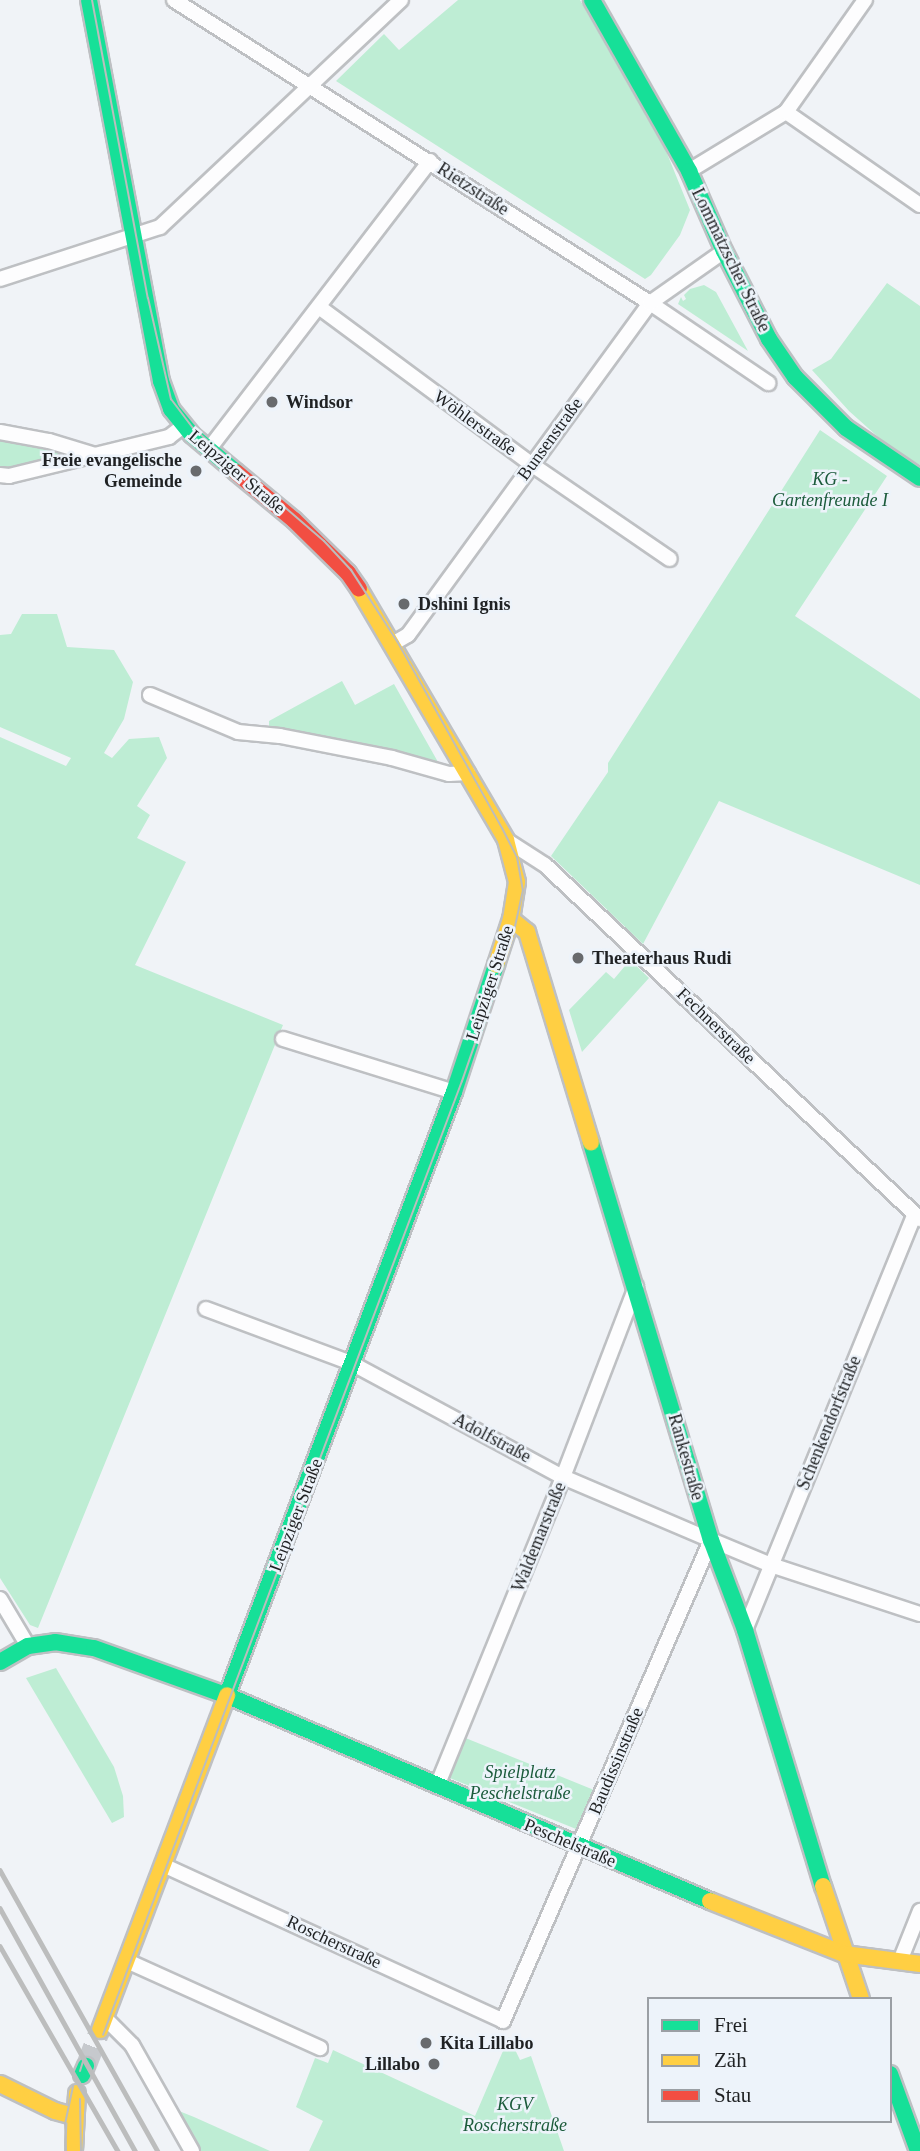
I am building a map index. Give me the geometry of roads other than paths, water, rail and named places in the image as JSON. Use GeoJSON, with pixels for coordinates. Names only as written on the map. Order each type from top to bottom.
{"type":"FeatureCollection","features":[{"type":"Feature","properties":{"kind":"main road","name":"Leipziger Straße"},"geometry":{"type":"LineString","coordinates":[[89,0],[161,380],[172,409],[183,426],[322,544],[348,573],[394,643],[506,841],[517,882],[511,919],[454,1092],[103,2024]]}},
{"type":"Feature","properties":{"kind":"main road","name":"Lommatzscher Straße"},"geometry":{"type":"LineString","coordinates":[[592,0],[689,171],[724,251],[769,340],[795,377],[846,428],[920,478]]}},
{"type":"Feature","properties":{"kind":"main road","name":"Rankestraße"},"geometry":{"type":"LineString","coordinates":[[511,919],[517,921],[527,932],[711,1540],[745,1630],[844,1954],[860,1997]]}},
{"type":"Feature","properties":{"kind":"main road","name":"Peschelstraße"},"geometry":{"type":"LineString","coordinates":[[28,1646],[55,1642],[94,1648],[228,1696],[579,1847],[844,1954],[920,1964]]}},
{"type":"Feature","properties":{"kind":"main road"},"geometry":{"type":"LineString","coordinates":[[0,1662],[28,1646]]}},
{"type":"Feature","properties":{"kind":"main road"},"geometry":{"type":"LineString","coordinates":[[892,2080],[918,2151]]}},
{"type":"Feature","properties":{"kind":"main road"},"geometry":{"type":"LineString","coordinates":[[0,2084],[47,2107],[74,2116]]}},
{"type":"Feature","properties":{"kind":"main road"},"geometry":{"type":"LineString","coordinates":[[74,2151],[77,2093]]}},
{"type":"Feature","properties":{"kind":"street","name":"Rietzstraße"},"geometry":{"type":"LineString","coordinates":[[174,0],[430,161],[768,383]]}},
{"type":"Feature","properties":{"kind":"street"},"geometry":{"type":"LineString","coordinates":[[0,294],[1,279],[160,227],[401,0]]}},
{"type":"Feature","properties":{"kind":"street"},"geometry":{"type":"LineString","coordinates":[[689,171],[786,112],[865,0]]}},
{"type":"Feature","properties":{"kind":"street"},"geometry":{"type":"LineString","coordinates":[[786,112],[920,205]]}},
{"type":"Feature","properties":{"kind":"street"},"geometry":{"type":"LineString","coordinates":[[209,449],[430,161]]}},
{"type":"Feature","properties":{"kind":"street","name":"Bunsenstraße"},"geometry":{"type":"LineString","coordinates":[[394,643],[408,635],[650,303],[724,251]]}},
{"type":"Feature","properties":{"kind":"street","name":"Wöhlerstraße"},"geometry":{"type":"LineString","coordinates":[[319,307],[531,464],[670,559]]}},
{"type":"Feature","properties":{"kind":"street"},"geometry":{"type":"LineString","coordinates":[[0,475],[169,437],[183,426]]}},
{"type":"Feature","properties":{"kind":"street"},"geometry":{"type":"LineString","coordinates":[[0,432],[96,455]]}},
{"type":"Feature","properties":{"kind":"street"},"geometry":{"type":"LineString","coordinates":[[150,695],[238,732],[305,741],[449,774],[468,773]]}},
{"type":"Feature","properties":{"kind":"street","name":"Fechnerstraße"},"geometry":{"type":"LineString","coordinates":[[506,841],[545,865],[917,1218]]}},
{"type":"Feature","properties":{"kind":"street"},"geometry":{"type":"LineString","coordinates":[[283,1039],[454,1092]]}},
{"type":"Feature","properties":{"kind":"street","name":"Schenkendorfstraße"},"geometry":{"type":"LineString","coordinates":[[745,1630],[917,1218]]}},
{"type":"Feature","properties":{"kind":"street","name":"Waldemarstraße"},"geometry":{"type":"LineString","coordinates":[[437,1786],[563,1477],[636,1287]]}},
{"type":"Feature","properties":{"kind":"street","name":"Adolfstraße"},"geometry":{"type":"LineString","coordinates":[[206,1309],[353,1363],[563,1477],[771,1565],[920,1614]]}},
{"type":"Feature","properties":{"kind":"street","name":"Baudissinstraße"},"geometry":{"type":"LineString","coordinates":[[503,2021],[711,1540]]}},
{"type":"Feature","properties":{"kind":"street"},"geometry":{"type":"LineString","coordinates":[[0,1599],[28,1646]]}},
{"type":"Feature","properties":{"kind":"street","name":"Roscherstraße"},"geometry":{"type":"LineString","coordinates":[[163,1865],[503,2021]]}},
{"type":"Feature","properties":{"kind":"street"},"geometry":{"type":"LineString","coordinates":[[900,1961],[920,1911]]}},
{"type":"Feature","properties":{"kind":"street"},"geometry":{"type":"LineString","coordinates":[[127,1961],[320,2048]]}},
{"type":"Feature","properties":{"kind":"street"},"geometry":{"type":"LineString","coordinates":[[103,2024],[132,2045],[192,2151]]}},
{"type":"Feature","properties":{"kind":"tunnel"},"geometry":{"type":"LineString","coordinates":[[86,2066],[100,2030]]}},
{"type":"Feature","properties":{"kind":"tram line"},"geometry":{"type":"LineString","coordinates":[[92,0],[148,298],[171,399],[193,428],[324,541],[351,570],[397,641],[502,828],[517,857],[523,890],[514,931],[462,1081],[103,2035]]}},
{"type":"Feature","properties":{"kind":"tram line"},"geometry":{"type":"LineString","coordinates":[[80,2071],[83,2061]]}},
{"type":"Feature","properties":{"kind":"tram line"},"geometry":{"type":"LineString","coordinates":[[66,2151],[65,2124],[73,2086]]}},
{"type":"Feature","properties":{"kind":"tram line"},"geometry":{"type":"LineString","coordinates":[[80,2099],[81,2151]]}},
{"type":"Feature","properties":{"kind":"railway"},"geometry":{"type":"LineString","coordinates":[[0,1870],[158,2151]]}},
{"type":"Feature","properties":{"kind":"railway"},"geometry":{"type":"LineString","coordinates":[[0,1908],[135,2151]]}},
{"type":"Feature","properties":{"kind":"railway"},"geometry":{"type":"LineString","coordinates":[[0,1946],[118,2151]]}},
{"type":"Feature","properties":{"kind":"place","name":"Windsor"},"geometry":{"type":"Point","coordinates":[272,402]}},
{"type":"Feature","properties":{"kind":"place","name":"Freie evangelische Gemeinde"},"geometry":{"type":"Point","coordinates":[196,471]}},
{"type":"Feature","properties":{"kind":"place","name":"Dshini Ignis"},"geometry":{"type":"Point","coordinates":[404,604]}},
{"type":"Feature","properties":{"kind":"place","name":"Theaterhaus Rudi"},"geometry":{"type":"Point","coordinates":[578,958]}},
{"type":"Feature","properties":{"kind":"place","name":"Kita Lillabo"},"geometry":{"type":"Point","coordinates":[426,2043]}},
{"type":"Feature","properties":{"kind":"place","name":"Lillabo"},"geometry":{"type":"Point","coordinates":[434,2064]}},
{"type":"Feature","properties":{"kind":"park label","name":"KG - Gartenfreunde I"},"geometry":{"type":"Point","coordinates":[830,490]}},
{"type":"Feature","properties":{"kind":"park label","name":"Spielplatz Peschelstraße"},"geometry":{"type":"Point","coordinates":[520,1783]}},
{"type":"Feature","properties":{"kind":"park label","name":"KGV Roscherstraße"},"geometry":{"type":"Point","coordinates":[515,2115]}}]}
